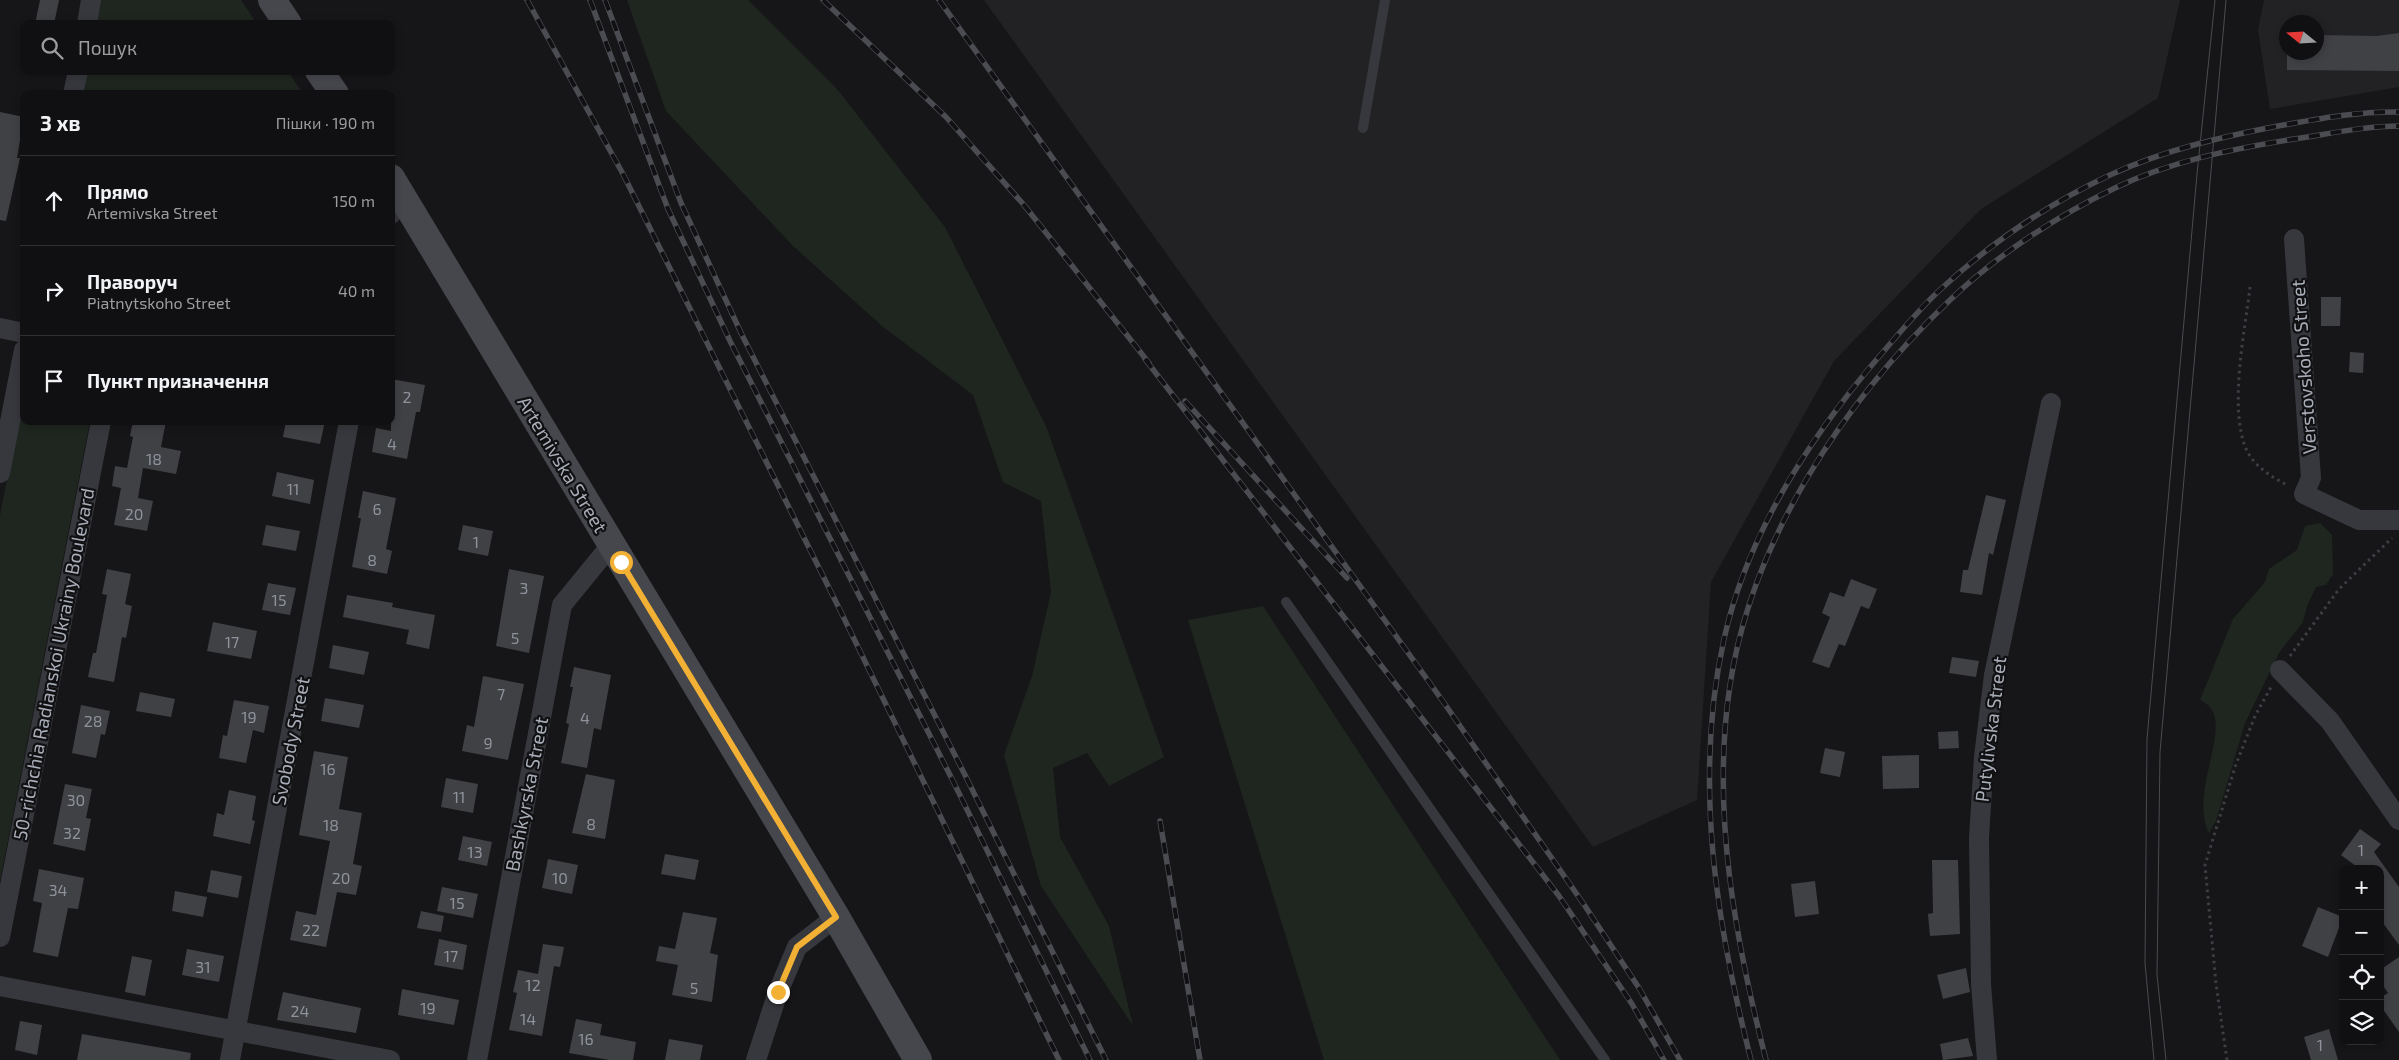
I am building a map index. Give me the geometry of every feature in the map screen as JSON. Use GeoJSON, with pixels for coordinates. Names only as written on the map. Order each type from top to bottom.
{"type":"FeatureCollection","features":[{"type":"Feature","properties":{"kind":"main road"},"geometry":{"type":"LineString","coordinates":[[272,0],[285,20]]}},
{"type":"Feature","properties":{"kind":"main road"},"geometry":{"type":"LineString","coordinates":[[323,75],[332,90]]}},
{"type":"Feature","properties":{"kind":"main road","name":"Artemivska Street"},"geometry":{"type":"LineString","coordinates":[[396,197],[836,917],[918,1060]]}},
{"type":"Feature","properties":{"kind":"street"},"geometry":{"type":"LineString","coordinates":[[88,20],[92,0]]}},
{"type":"Feature","properties":{"kind":"street","name":"Verstovskoho Street"},"geometry":{"type":"LineString","coordinates":[[2294,239],[2311,478],[2304,494]]}},
{"type":"Feature","properties":{"kind":"street"},"geometry":{"type":"LineString","coordinates":[[0,328],[20,332]]}},
{"type":"Feature","properties":{"kind":"street"},"geometry":{"type":"LineString","coordinates":[[0,473],[20,370]]}},
{"type":"Feature","properties":{"kind":"street","name":"Putylivska Street"},"geometry":{"type":"LineString","coordinates":[[1987,1060],[1981,984],[1979,838],[1984,757],[1994,675],[2051,404]]}},
{"type":"Feature","properties":{"kind":"street","name":"50-richchia Radianskoi Ukrainy Boulevard"},"geometry":{"type":"LineString","coordinates":[[0,936],[100,425]]}},
{"type":"Feature","properties":{"kind":"street","name":"Svobody Street"},"geometry":{"type":"LineString","coordinates":[[230,1060],[348,425]]}},
{"type":"Feature","properties":{"kind":"street"},"geometry":{"type":"LineString","coordinates":[[2304,494],[2359,520],[2399,520]]}},
{"type":"Feature","properties":{"kind":"street","name":"Bashkyrska Street"},"geometry":{"type":"LineString","coordinates":[[477,1060],[562,605],[611,546]]}},
{"type":"Feature","properties":{"kind":"street"},"geometry":{"type":"LineString","coordinates":[[2280,670],[2330,721],[2399,820]]}},
{"type":"Feature","properties":{"kind":"street"},"geometry":{"type":"LineString","coordinates":[[756,1060],[778,992],[797,947],[836,917]]}},
{"type":"Feature","properties":{"kind":"street"},"geometry":{"type":"LineString","coordinates":[[0,986],[390,1060]]}},
{"type":"Feature","properties":{"kind":"lane"},"geometry":{"type":"LineString","coordinates":[[1363,128],[1385,0]]}},
{"type":"Feature","properties":{"kind":"lane"},"geometry":{"type":"LineString","coordinates":[[1286,602],[1605,1060]]}},
{"type":"Feature","properties":{"kind":"path"},"geometry":{"type":"LineString","coordinates":[[2250,287],[2238,388],[2240,425],[2247,450],[2254,461],[2271,476],[2304,494]]}},
{"type":"Feature","properties":{"kind":"path"},"geometry":{"type":"LineString","coordinates":[[2227,1060],[2216,984],[2205,865],[2235,766],[2255,716],[2280,670],[2339,589],[2399,532]]}},
{"type":"Feature","properties":{"kind":"shaded area"},"geometry":{"type":"Polygon","coordinates":[[[101,0],[241,0],[254,20],[97,20],[101,0]]]}},
{"type":"Feature","properties":{"kind":"shaded area"},"geometry":{"type":"Polygon","coordinates":[[[627,0],[748,0],[837,89],[945,227],[1046,426],[1164,757],[1109,786],[1087,753],[1053,768],[1060,837],[1109,926],[1133,1026],[1041,886],[1004,755],[1032,676],[1051,592],[1041,501],[1003,482],[973,395],[882,326],[793,246],[666,111],[627,0]]]}},
{"type":"Feature","properties":{"kind":"shaded area"},"geometry":{"type":"Polygon","coordinates":[[[984,0],[2180,0],[2158,98],[1981,209],[1834,361],[1711,582],[1697,800],[1593,847],[984,0]]]}},
{"type":"Feature","properties":{"kind":"shaded area"},"geometry":{"type":"Polygon","coordinates":[[[2264,0],[2399,0],[2399,87],[2270,109],[2258,30],[2264,0]]]}},
{"type":"Feature","properties":{"kind":"shaded area"},"geometry":{"type":"Polygon","coordinates":[[[85,75],[291,75],[300,90],[83,90],[85,75]]]}},
{"type":"Feature","properties":{"kind":"shaded area"},"geometry":{"type":"Polygon","coordinates":[[[20,413],[20,425],[89,425],[0,881],[0,515],[20,413]]]}},
{"type":"Feature","properties":{"kind":"shaded area"},"geometry":{"type":"Polygon","coordinates":[[[2320,523],[2332,535],[2333,574],[2326,585],[2316,587],[2307,606],[2303,622],[2279,653],[2245,723],[2216,821],[2209,833],[2204,818],[2204,801],[2213,750],[2215,721],[2212,710],[2200,700],[2233,619],[2265,582],[2269,569],[2297,550],[2305,526],[2320,523]]]}},
{"type":"Feature","properties":{"kind":"shaded area"},"geometry":{"type":"Polygon","coordinates":[[[1263,606],[1560,1060],[1324,1060],[1188,620],[1263,606]]]}},
{"type":"Feature","properties":{"kind":"building"},"geometry":{"type":"Polygon","coordinates":[[[40,0],[59,0],[55,20],[36,20],[40,0]]]}},
{"type":"Feature","properties":{"kind":"building"},"geometry":{"type":"Polygon","coordinates":[[[2399,33],[2399,71],[2287,70],[2287,60],[2324,60],[2324,35],[2377,36],[2399,33]]]}},
{"type":"Feature","properties":{"kind":"building"},"geometry":{"type":"Polygon","coordinates":[[[0,112],[20,116],[20,140],[17,158],[20,158],[6,221],[0,220],[0,112]]]}},
{"type":"Feature","properties":{"kind":"building"},"geometry":{"type":"Polygon","coordinates":[[[2321,297],[2341,297],[2340,326],[2321,326],[2321,297]]]}},
{"type":"Feature","properties":{"kind":"building"},"geometry":{"type":"Polygon","coordinates":[[[2350,352],[2364,353],[2363,373],[2349,372],[2350,352]]]}},
{"type":"Feature","properties":{"kind":"building"},"geometry":{"type":"Polygon","coordinates":[[[395,380],[425,385],[420,412],[416,412],[407,459],[372,452],[376,428],[391,431],[391,425],[395,425],[395,380]]]}},
{"type":"Feature","properties":{"kind":"building"},"geometry":{"type":"Polygon","coordinates":[[[132,425],[165,425],[161,447],[181,451],[176,474],[143,468],[138,498],[153,501],[147,531],[114,525],[121,488],[112,486],[115,466],[127,468],[133,437],[130,436],[132,425]]]}},
{"type":"Feature","properties":{"kind":"building"},"geometry":{"type":"Polygon","coordinates":[[[285,425],[324,425],[320,444],[283,437],[285,425]]]}},
{"type":"Feature","properties":{"kind":"building"},"geometry":{"type":"Polygon","coordinates":[[[277,472],[314,480],[310,504],[272,496],[277,472]]]}},
{"type":"Feature","properties":{"kind":"building"},"geometry":{"type":"Polygon","coordinates":[[[363,491],[396,498],[386,549],[392,551],[387,574],[352,567],[361,518],[358,518],[363,491]]]}},
{"type":"Feature","properties":{"kind":"building"},"geometry":{"type":"Polygon","coordinates":[[[1986,495],[2006,500],[1993,555],[1989,553],[1982,595],[1960,592],[1963,570],[1968,570],[1986,495]]]}},
{"type":"Feature","properties":{"kind":"building"},"geometry":{"type":"Polygon","coordinates":[[[266,525],[300,531],[296,551],[262,545],[266,525]]]}},
{"type":"Feature","properties":{"kind":"building"},"geometry":{"type":"Polygon","coordinates":[[[463,525],[493,531],[488,556],[458,550],[463,525]]]}},
{"type":"Feature","properties":{"kind":"building"},"geometry":{"type":"Polygon","coordinates":[[[107,569],[131,574],[125,604],[132,606],[126,638],[122,637],[114,682],[88,677],[93,653],[96,653],[107,595],[102,594],[107,569]]]}},
{"type":"Feature","properties":{"kind":"building"},"geometry":{"type":"Polygon","coordinates":[[[509,569],[544,576],[529,653],[496,646],[509,569]]]}},
{"type":"Feature","properties":{"kind":"building"},"geometry":{"type":"Polygon","coordinates":[[[1851,579],[1877,589],[1869,609],[1861,606],[1845,646],[1839,644],[1829,668],[1812,662],[1830,617],[1822,613],[1830,592],[1844,597],[1851,579]]]}},
{"type":"Feature","properties":{"kind":"building"},"geometry":{"type":"Polygon","coordinates":[[[268,583],[296,588],[290,615],[262,610],[268,583]]]}},
{"type":"Feature","properties":{"kind":"building"},"geometry":{"type":"Polygon","coordinates":[[[347,595],[393,603],[392,607],[435,615],[429,649],[406,644],[409,630],[343,617],[347,595]]]}},
{"type":"Feature","properties":{"kind":"building"},"geometry":{"type":"Polygon","coordinates":[[[213,622],[257,631],[251,659],[207,651],[213,622]]]}},
{"type":"Feature","properties":{"kind":"building"},"geometry":{"type":"Polygon","coordinates":[[[333,645],[369,652],[364,675],[329,668],[333,645]]]}},
{"type":"Feature","properties":{"kind":"building"},"geometry":{"type":"Polygon","coordinates":[[[1952,657],[1979,661],[1976,677],[1949,673],[1952,657]]]}},
{"type":"Feature","properties":{"kind":"building"},"geometry":{"type":"Polygon","coordinates":[[[574,667],[611,675],[601,730],[594,728],[587,768],[561,763],[569,724],[566,723],[573,687],[570,687],[574,667]]]}},
{"type":"Feature","properties":{"kind":"building"},"geometry":{"type":"Polygon","coordinates":[[[483,676],[524,684],[508,760],[462,751],[467,725],[474,727],[483,676]]]}},
{"type":"Feature","properties":{"kind":"building"},"geometry":{"type":"Polygon","coordinates":[[[140,692],[175,699],[171,717],[136,711],[140,692]]]}},
{"type":"Feature","properties":{"kind":"building"},"geometry":{"type":"Polygon","coordinates":[[[325,698],[364,705],[359,728],[321,721],[325,698]]]}},
{"type":"Feature","properties":{"kind":"building"},"geometry":{"type":"Polygon","coordinates":[[[234,700],[269,706],[264,733],[253,730],[246,763],[219,758],[223,735],[227,736],[234,700]]]}},
{"type":"Feature","properties":{"kind":"building"},"geometry":{"type":"Polygon","coordinates":[[[81,705],[110,711],[105,735],[101,734],[96,758],[72,753],[81,705]]]}},
{"type":"Feature","properties":{"kind":"building"},"geometry":{"type":"Polygon","coordinates":[[[1958,731],[1959,748],[1939,749],[1938,732],[1958,731]]]}},
{"type":"Feature","properties":{"kind":"building"},"geometry":{"type":"Polygon","coordinates":[[[1825,748],[1845,752],[1840,777],[1820,773],[1825,748]]]}},
{"type":"Feature","properties":{"kind":"building"},"geometry":{"type":"Polygon","coordinates":[[[314,751],[348,757],[339,809],[362,813],[353,864],[362,866],[356,895],[337,892],[326,947],[290,940],[296,911],[316,915],[330,841],[299,835],[314,751]]]}},
{"type":"Feature","properties":{"kind":"building"},"geometry":{"type":"Polygon","coordinates":[[[1919,755],[1919,788],[1883,789],[1882,756],[1919,755]]]}},
{"type":"Feature","properties":{"kind":"building"},"geometry":{"type":"Polygon","coordinates":[[[586,774],[615,780],[605,839],[572,833],[586,774]]]}},
{"type":"Feature","properties":{"kind":"building"},"geometry":{"type":"Polygon","coordinates":[[[446,778],[478,784],[473,813],[441,807],[446,778]]]}},
{"type":"Feature","properties":{"kind":"building"},"geometry":{"type":"Polygon","coordinates":[[[65,784],[92,789],[86,818],[91,819],[85,851],[53,844],[65,784]]]}},
{"type":"Feature","properties":{"kind":"building"},"geometry":{"type":"Polygon","coordinates":[[[229,790],[256,796],[252,820],[255,821],[250,844],[213,836],[217,813],[224,815],[229,790]]]}},
{"type":"Feature","properties":{"kind":"building"},"geometry":{"type":"Polygon","coordinates":[[[2360,829],[2381,844],[2374,852],[2383,865],[2355,865],[2341,855],[2360,829]]]}},
{"type":"Feature","properties":{"kind":"building"},"geometry":{"type":"Polygon","coordinates":[[[463,836],[492,842],[487,866],[458,860],[463,836]]]}},
{"type":"Feature","properties":{"kind":"building"},"geometry":{"type":"Polygon","coordinates":[[[665,854],[699,860],[695,880],[661,874],[665,854]]]}},
{"type":"Feature","properties":{"kind":"building"},"geometry":{"type":"Polygon","coordinates":[[[548,859],[578,865],[572,894],[542,888],[548,859]]]}},
{"type":"Feature","properties":{"kind":"building"},"geometry":{"type":"Polygon","coordinates":[[[1932,860],[1958,860],[1960,934],[1930,936],[1928,914],[1933,913],[1932,860]]]}},
{"type":"Feature","properties":{"kind":"building"},"geometry":{"type":"Polygon","coordinates":[[[2384,866],[2399,887],[2399,945],[2384,924],[2384,866]]]}},
{"type":"Feature","properties":{"kind":"building"},"geometry":{"type":"Polygon","coordinates":[[[39,869],[84,878],[78,909],[68,908],[58,957],[33,952],[42,903],[33,901],[39,869]]]}},
{"type":"Feature","properties":{"kind":"building"},"geometry":{"type":"Polygon","coordinates":[[[211,870],[242,876],[238,898],[207,892],[211,870]]]}},
{"type":"Feature","properties":{"kind":"building"},"geometry":{"type":"Polygon","coordinates":[[[1815,881],[1819,914],[1795,917],[1791,884],[1815,881]]]}},
{"type":"Feature","properties":{"kind":"building"},"geometry":{"type":"Polygon","coordinates":[[[442,887],[478,894],[473,918],[437,911],[442,887]]]}},
{"type":"Feature","properties":{"kind":"building"},"geometry":{"type":"Polygon","coordinates":[[[175,891],[207,897],[203,917],[172,911],[175,891]]]}},
{"type":"Feature","properties":{"kind":"building"},"geometry":{"type":"Polygon","coordinates":[[[2318,907],[2339,915],[2339,928],[2328,957],[2302,946],[2318,907]]]}},
{"type":"Feature","properties":{"kind":"building"},"geometry":{"type":"Polygon","coordinates":[[[421,911],[444,916],[441,932],[417,928],[421,911]]]}},
{"type":"Feature","properties":{"kind":"building"},"geometry":{"type":"Polygon","coordinates":[[[683,912],[717,918],[710,953],[718,955],[712,1002],[672,995],[678,965],[656,961],[659,946],[675,949],[683,912]]]}},
{"type":"Feature","properties":{"kind":"building"},"geometry":{"type":"Polygon","coordinates":[[[439,939],[467,945],[463,970],[434,965],[439,939]]]}},
{"type":"Feature","properties":{"kind":"building"},"geometry":{"type":"Polygon","coordinates":[[[543,944],[564,947],[560,967],[554,966],[542,1036],[509,1030],[517,993],[513,992],[518,970],[538,974],[543,944]]]}},
{"type":"Feature","properties":{"kind":"building"},"geometry":{"type":"Polygon","coordinates":[[[187,949],[224,956],[219,982],[182,975],[187,949]]]}},
{"type":"Feature","properties":{"kind":"building"},"geometry":{"type":"Polygon","coordinates":[[[132,956],[152,960],[145,996],[125,992],[132,956]]]}},
{"type":"Feature","properties":{"kind":"building"},"geometry":{"type":"Polygon","coordinates":[[[2399,957],[2399,1032],[2384,1011],[2384,996],[2388,993],[2384,987],[2384,967],[2399,957]]]}},
{"type":"Feature","properties":{"kind":"building"},"geometry":{"type":"Polygon","coordinates":[[[1966,968],[1970,992],[1943,999],[1937,975],[1966,968]]]}},
{"type":"Feature","properties":{"kind":"building"},"geometry":{"type":"Polygon","coordinates":[[[402,989],[459,1000],[454,1025],[398,1015],[402,989]]]}},
{"type":"Feature","properties":{"kind":"building"},"geometry":{"type":"Polygon","coordinates":[[[283,992],[361,1008],[356,1033],[277,1020],[283,992]]]}},
{"type":"Feature","properties":{"kind":"building"},"geometry":{"type":"Polygon","coordinates":[[[576,1019],[602,1024],[600,1035],[636,1042],[633,1060],[609,1060],[569,1053],[576,1019]]]}},
{"type":"Feature","properties":{"kind":"building"},"geometry":{"type":"Polygon","coordinates":[[[20,1021],[42,1025],[37,1055],[15,1050],[20,1021]]]}},
{"type":"Feature","properties":{"kind":"building"},"geometry":{"type":"Polygon","coordinates":[[[2329,1029],[2338,1060],[2311,1060],[2304,1037],[2329,1029]]]}},
{"type":"Feature","properties":{"kind":"building"},"geometry":{"type":"Polygon","coordinates":[[[82,1034],[191,1053],[190,1060],[77,1060],[82,1034]]]}},
{"type":"Feature","properties":{"kind":"building"},"geometry":{"type":"Polygon","coordinates":[[[1968,1038],[1973,1056],[1943,1060],[1940,1044],[1968,1038]]]}},
{"type":"Feature","properties":{"kind":"building"},"geometry":{"type":"Polygon","coordinates":[[[669,1039],[703,1045],[700,1060],[665,1060],[669,1039]]]}},
{"type":"Feature","properties":{"kind":"tram line"},"geometry":{"type":"LineString","coordinates":[[2154,1060],[2145,963],[2147,739],[2197,174],[2215,0]]}},
{"type":"Feature","properties":{"kind":"tram line"},"geometry":{"type":"LineString","coordinates":[[2166,1060],[2157,975],[2160,752],[2226,0]]}},
{"type":"Feature","properties":{"kind":"railway"},"geometry":{"type":"LineString","coordinates":[[527,0],[623,174],[839,608],[1059,1060]]}},
{"type":"Feature","properties":{"kind":"railway"},"geometry":{"type":"LineString","coordinates":[[590,0],[668,209],[730,341],[953,781],[1090,1060]]}},
{"type":"Feature","properties":{"kind":"railway"},"geometry":{"type":"LineString","coordinates":[[605,0],[681,203],[742,335],[965,775],[1106,1060]]}},
{"type":"Feature","properties":{"kind":"railway"},"geometry":{"type":"LineString","coordinates":[[823,0],[946,117],[1024,205],[1149,363]]}},
{"type":"Feature","properties":{"kind":"railway"},"geometry":{"type":"LineString","coordinates":[[939,0],[1442,700],[1585,906],[1639,988],[1680,1060]]}},
{"type":"Feature","properties":{"kind":"railway"},"geometry":{"type":"LineString","coordinates":[[1751,1060],[1728,956],[1719,904],[1713,851],[1710,745],[1715,692],[1724,639],[1735,599],[1749,560],[1766,523],[1785,486],[1807,451],[1856,384],[1934,295],[1980,255],[2022,225],[2065,198],[2130,166],[2172,151],[2214,140],[2323,118],[2354,114],[2399,112]]}},
{"type":"Feature","properties":{"kind":"railway"},"geometry":{"type":"LineString","coordinates":[[1766,1060],[1745,968],[1729,874],[1723,779],[1730,685],[1741,631],[1759,577],[1781,526],[1808,476],[1840,428],[1874,382],[1911,340],[1968,283],[2028,238],[2093,199],[2158,170],[2202,157],[2248,147],[2333,133],[2373,127],[2399,126]]}},
{"type":"Feature","properties":{"kind":"railway"},"geometry":{"type":"LineString","coordinates":[[1145,359],[1559,896],[1632,1004],[1664,1060]]}},
{"type":"Feature","properties":{"kind":"railway"},"geometry":{"type":"LineString","coordinates":[[1185,401],[1347,578]]}},
{"type":"Feature","properties":{"kind":"railway"},"geometry":{"type":"LineString","coordinates":[[1160,821],[1200,1060]]}},
{"type":"Feature","properties":{"kind":"route"},"geometry":{"type":"LineString","coordinates":[[621,562],[836,917],[797,947],[778,992]]}}]}
